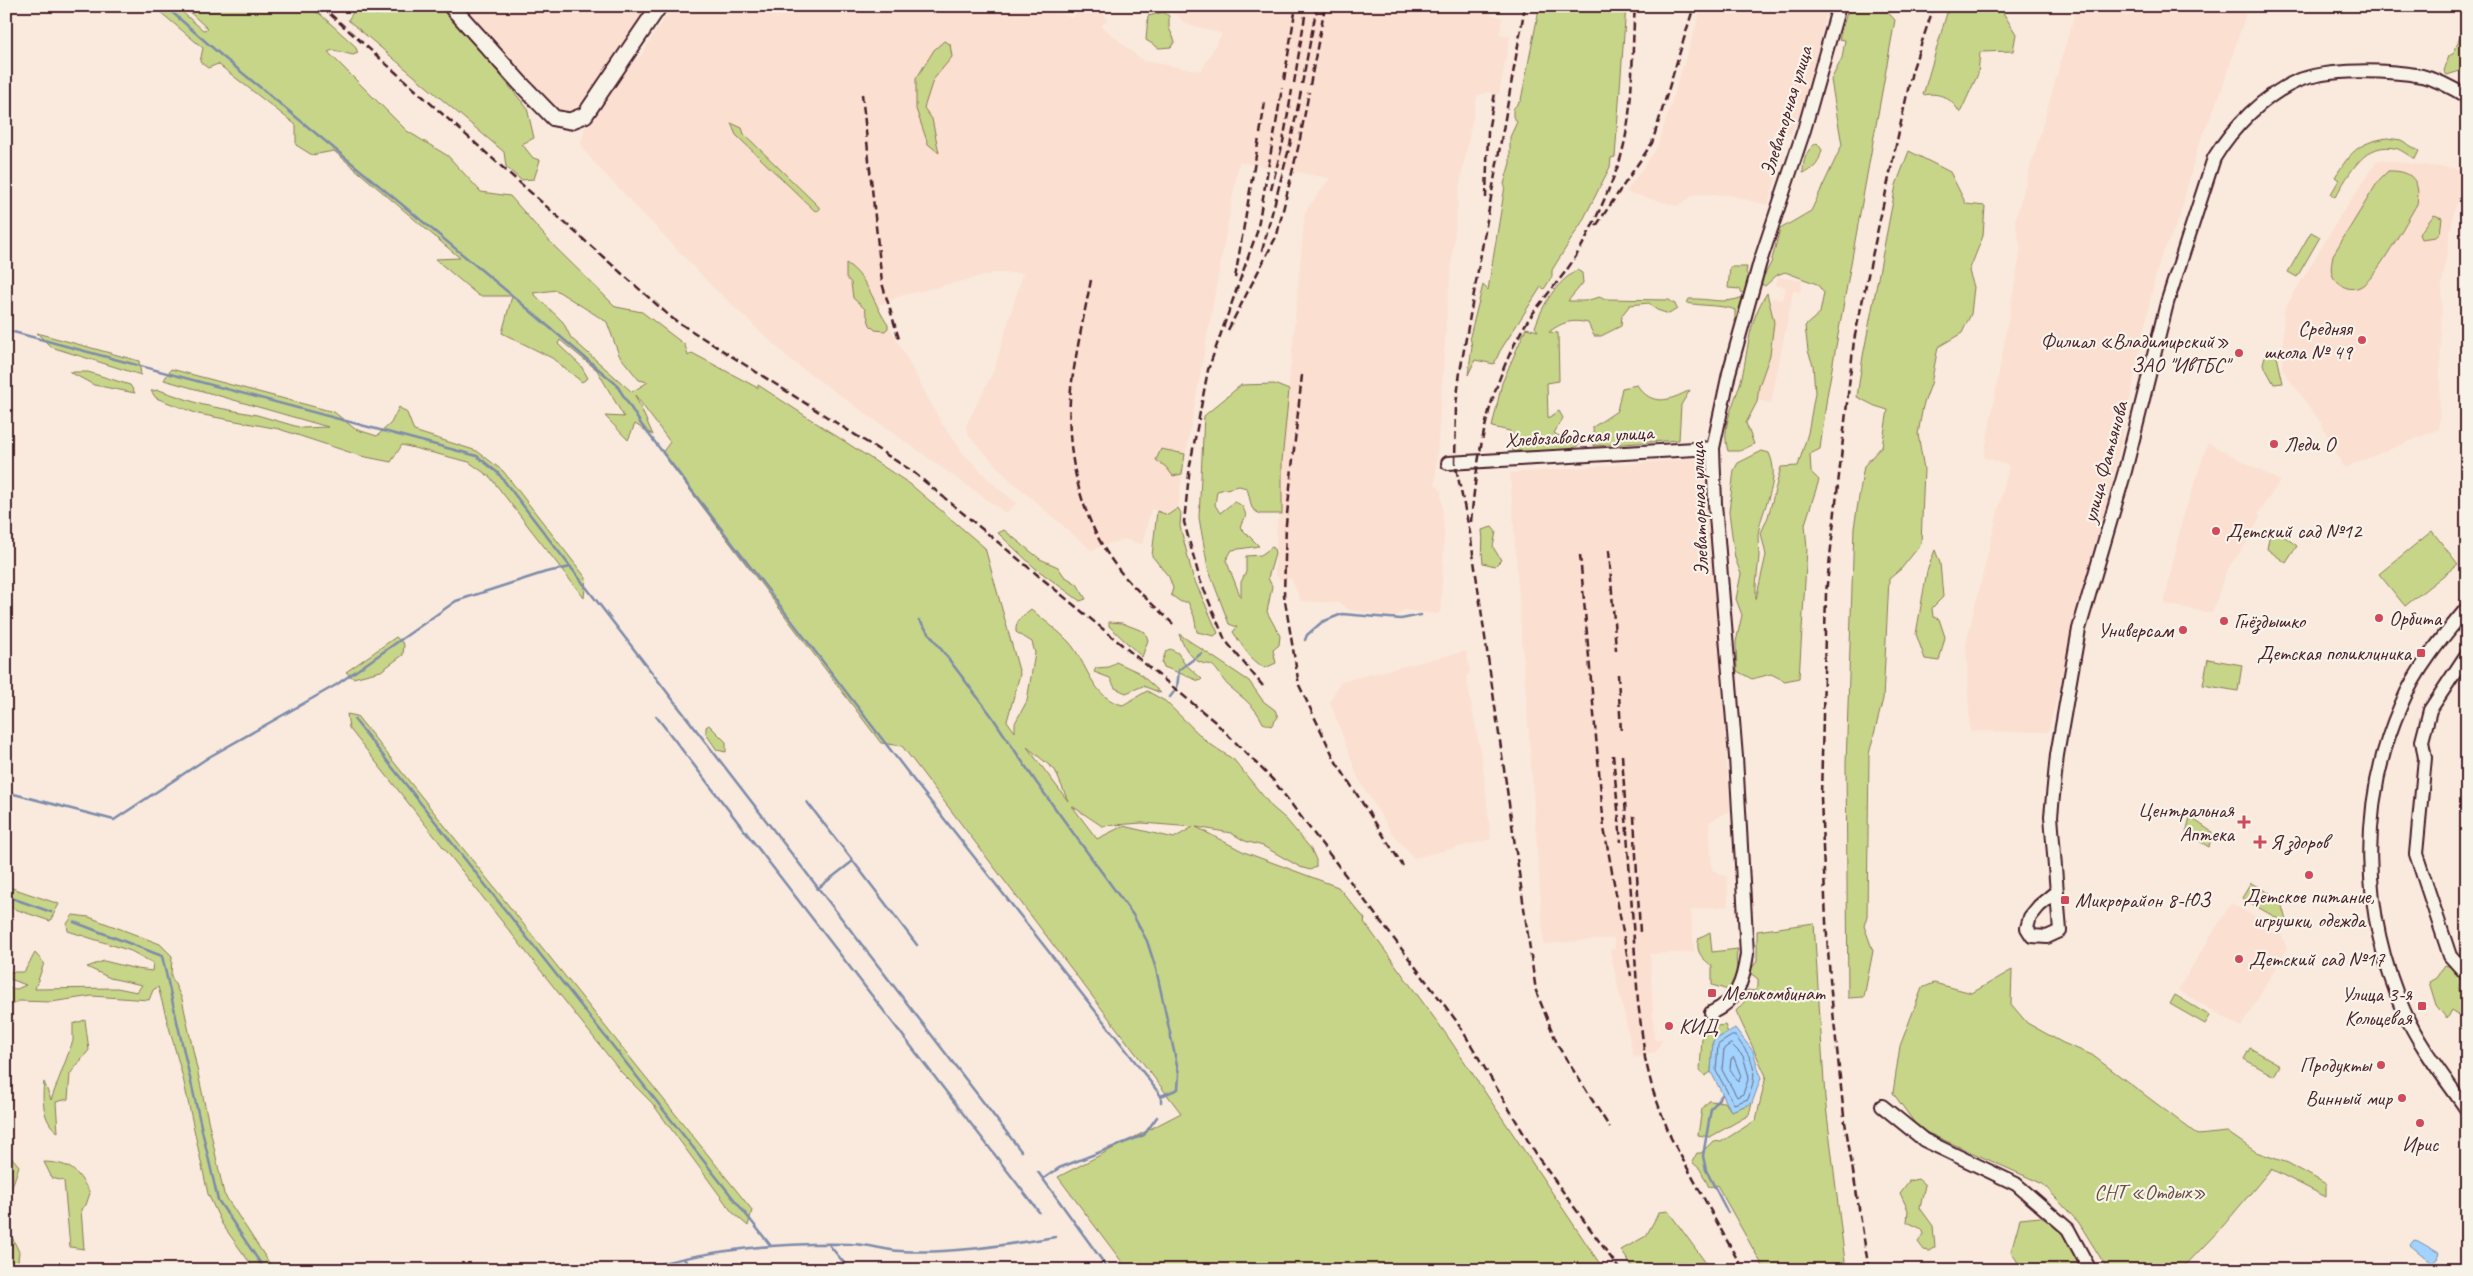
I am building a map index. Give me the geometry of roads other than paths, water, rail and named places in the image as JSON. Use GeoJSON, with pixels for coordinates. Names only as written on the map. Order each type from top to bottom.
{"type":"FeatureCollection","features":[{"type":"Feature","properties":{"kind":"main road"},"geometry":{"type":"LineString","coordinates":[[451,6],[554,118],[570,121],[584,115],[659,6]]}},
{"type":"Feature","properties":{"kind":"street","name":"Элеваторная улица"},"geometry":{"type":"LineString","coordinates":[[1711,1013],[1725,1006],[1735,995],[1744,973],[1747,954],[1736,757],[1712,448],[1729,373],[1760,262],[1804,130],[1839,6]]}},
{"type":"Feature","properties":{"kind":"street","name":"улица Фатьянова"},"geometry":{"type":"LineString","coordinates":[[2057,891],[2034,911],[2027,928],[2032,936],[2047,937],[2060,931],[2057,891],[2051,816],[2057,755],[2079,630],[2125,471],[2167,302],[2214,158],[2222,145],[2262,102],[2298,80],[2329,74],[2382,72],[2423,77],[2454,89],[2467,98]]}},
{"type":"Feature","properties":{"kind":"street","name":"Хлебозаводская улица"},"geometry":{"type":"LineString","coordinates":[[1448,463],[1712,448]]}},
{"type":"Feature","properties":{"kind":"street"},"geometry":{"type":"LineString","coordinates":[[2467,608],[2433,648],[2401,704],[2386,744],[2376,786],[2371,822],[2369,859],[2373,901],[2382,943],[2401,1003],[2427,1052],[2467,1110]]}},
{"type":"Feature","properties":{"kind":"street"},"geometry":{"type":"LineString","coordinates":[[2467,654],[2430,710],[2424,733],[2422,741],[2425,758],[2416,854],[2450,956],[2467,975]]}},
{"type":"Feature","properties":{"kind":"street"},"geometry":{"type":"LineString","coordinates":[[1882,1106],[1924,1140],[2016,1184],[2068,1229],[2090,1270]]}},
{"type":"Feature","properties":{"kind":"water"},"geometry":{"type":"Polygon","coordinates":[[[1735,1028],[1753,1051],[1761,1078],[1752,1103],[1731,1111],[1711,1072],[1713,1041],[1735,1028]]]}},
{"type":"Feature","properties":{"kind":"water"},"geometry":{"type":"Polygon","coordinates":[[[2414,1240],[2439,1253],[2437,1259],[2432,1263],[2410,1245],[2414,1240]]]}},
{"type":"Feature","properties":{"kind":"waterway"},"geometry":{"type":"LineString","coordinates":[[165,6],[222,56],[508,292],[616,384],[641,424],[912,778],[1130,1055],[1161,1096],[1161,1102]]}},
{"type":"Feature","properties":{"kind":"waterway"},"geometry":{"type":"LineString","coordinates":[[6,330],[477,456],[498,473],[1021,1151]]}},
{"type":"Feature","properties":{"kind":"waterway"},"geometry":{"type":"LineString","coordinates":[[6,792],[114,820],[209,757],[336,685],[456,601],[546,572],[571,567]]}},
{"type":"Feature","properties":{"kind":"waterway"},"geometry":{"type":"LineString","coordinates":[[1305,640],[1307,635],[1322,622],[1342,614],[1401,619],[1421,615]]}},
{"type":"Feature","properties":{"kind":"waterway"},"geometry":{"type":"LineString","coordinates":[[919,620],[991,715],[1036,782],[1133,915],[1147,941],[1156,969],[1179,1074],[1178,1089],[1161,1096]]}},
{"type":"Feature","properties":{"kind":"waterway"},"geometry":{"type":"LineString","coordinates":[[1170,697],[1177,688],[1179,670],[1202,653]]}},
{"type":"Feature","properties":{"kind":"waterway"},"geometry":{"type":"LineString","coordinates":[[656,716],[1039,1212]]}},
{"type":"Feature","properties":{"kind":"waterway"},"geometry":{"type":"LineString","coordinates":[[354,719],[771,1246]]}},
{"type":"Feature","properties":{"kind":"waterway"},"geometry":{"type":"LineString","coordinates":[[807,802],[853,861],[817,889]]}},
{"type":"Feature","properties":{"kind":"waterway"},"geometry":{"type":"LineString","coordinates":[[853,861],[917,945]]}},
{"type":"Feature","properties":{"kind":"waterway"},"geometry":{"type":"LineString","coordinates":[[6,896],[51,912]]}},
{"type":"Feature","properties":{"kind":"waterway"},"geometry":{"type":"LineString","coordinates":[[74,922],[162,956],[218,1200],[265,1270]]}},
{"type":"Feature","properties":{"kind":"waterway"},"geometry":{"type":"LineString","coordinates":[[1722,1095],[1711,1109],[1703,1156],[1706,1170],[1728,1213]]}},
{"type":"Feature","properties":{"kind":"waterway"},"geometry":{"type":"LineString","coordinates":[[1043,1179],[1059,1168],[1144,1135],[1157,1117]]}},
{"type":"Feature","properties":{"kind":"waterway"},"geometry":{"type":"LineString","coordinates":[[1038,1172],[1109,1270]]}},
{"type":"Feature","properties":{"kind":"waterway"},"geometry":{"type":"LineString","coordinates":[[637,1270],[716,1252],[771,1246],[851,1244],[920,1252],[978,1248],[1055,1237]]}},
{"type":"Feature","properties":{"kind":"waterway"},"geometry":{"type":"LineString","coordinates":[[830,1246],[850,1270]]}},
{"type":"Feature","properties":{"kind":"waterway"},"geometry":{"type":"LineString","coordinates":[[684,1259],[693,1270]]}},
{"type":"Feature","properties":{"kind":"railway"},"geometry":{"type":"LineString","coordinates":[[321,6],[673,319],[912,471],[1214,721],[1273,780],[1458,1023],[1537,1156],[1620,1270]]}},
{"type":"Feature","properties":{"kind":"railway"},"geometry":{"type":"LineString","coordinates":[[1284,80],[1296,6]]}},
{"type":"Feature","properties":{"kind":"railway"},"geometry":{"type":"LineString","coordinates":[[1302,84],[1317,6]]}},
{"type":"Feature","properties":{"kind":"railway"},"geometry":{"type":"LineString","coordinates":[[1310,85],[1325,6]]}},
{"type":"Feature","properties":{"kind":"railway"},"geometry":{"type":"LineString","coordinates":[[1525,6],[1460,372],[1456,405],[1455,463],[1470,533],[1536,991],[1558,1046],[1610,1128]]}},
{"type":"Feature","properties":{"kind":"railway"},"geometry":{"type":"LineString","coordinates":[[1471,522],[1477,471],[1486,423],[1510,353],[1528,320],[1570,266],[1592,226],[1616,171],[1622,152],[1629,111],[1635,6]]}},
{"type":"Feature","properties":{"kind":"railway"},"geometry":{"type":"LineString","coordinates":[[1596,226],[1652,143],[1694,6]]}},
{"type":"Feature","properties":{"kind":"railway"},"geometry":{"type":"LineString","coordinates":[[1869,1270],[1844,1116],[1826,922],[1821,797],[1826,593],[1854,340],[1912,71],[1934,6]]}},
{"type":"Feature","properties":{"kind":"railway"},"geometry":{"type":"LineString","coordinates":[[1294,83],[1305,16]]}},
{"type":"Feature","properties":{"kind":"railway"},"geometry":{"type":"LineString","coordinates":[[1274,136],[1282,88]]}},
{"type":"Feature","properties":{"kind":"railway"},"geometry":{"type":"LineString","coordinates":[[1271,190],[1283,142],[1292,90]]}},
{"type":"Feature","properties":{"kind":"railway"},"geometry":{"type":"LineString","coordinates":[[1262,251],[1290,145],[1301,91]]}},
{"type":"Feature","properties":{"kind":"railway"},"geometry":{"type":"LineString","coordinates":[[1228,330],[1277,235],[1299,144],[1309,92]]}},
{"type":"Feature","properties":{"kind":"railway"},"geometry":{"type":"LineString","coordinates":[[1486,198],[1488,131],[1495,93]]}},
{"type":"Feature","properties":{"kind":"railway"},"geometry":{"type":"LineString","coordinates":[[862,94],[882,283],[899,339]]}},
{"type":"Feature","properties":{"kind":"railway"},"geometry":{"type":"LineString","coordinates":[[1260,134],[1265,102]]}},
{"type":"Feature","properties":{"kind":"railway"},"geometry":{"type":"LineString","coordinates":[[1235,278],[1259,138]]}},
{"type":"Feature","properties":{"kind":"railway"},"geometry":{"type":"LineString","coordinates":[[1263,686],[1225,640],[1200,580],[1184,522],[1190,465],[1208,370],[1257,232],[1273,140]]}},
{"type":"Feature","properties":{"kind":"railway"},"geometry":{"type":"LineString","coordinates":[[1091,280],[1071,388],[1070,438],[1073,463],[1086,512],[1109,556],[1124,576],[1173,624]]}},
{"type":"Feature","properties":{"kind":"railway"},"geometry":{"type":"LineString","coordinates":[[1302,375],[1286,524],[1284,595],[1299,685],[1336,762],[1403,866]]}},
{"type":"Feature","properties":{"kind":"railway"},"geometry":{"type":"LineString","coordinates":[[1609,550],[1616,650]]}},
{"type":"Feature","properties":{"kind":"railway"},"geometry":{"type":"LineString","coordinates":[[1580,555],[1604,828],[1631,976]]}},
{"type":"Feature","properties":{"kind":"railway"},"geometry":{"type":"LineString","coordinates":[[1618,674],[1621,733]]}},
{"type":"Feature","properties":{"kind":"railway"},"geometry":{"type":"LineString","coordinates":[[1613,755],[1621,842]]}},
{"type":"Feature","properties":{"kind":"railway"},"geometry":{"type":"LineString","coordinates":[[1622,755],[1638,1002],[1645,1058],[1653,1091],[1671,1138],[1743,1270]]}},
{"type":"Feature","properties":{"kind":"railway"},"geometry":{"type":"LineString","coordinates":[[1634,816],[1640,933]]}},
{"type":"Feature","properties":{"kind":"place","name":"Средняя школа № 49"},"geometry":{"type":"Point","coordinates":[2362,340]}},
{"type":"Feature","properties":{"kind":"place","name":"Филиал «Владимирский» ЗАО \"ИвТБС\""},"geometry":{"type":"Point","coordinates":[2239,353]}},
{"type":"Feature","properties":{"kind":"place","name":"Леди О"},"geometry":{"type":"Point","coordinates":[2274,444]}},
{"type":"Feature","properties":{"kind":"place","name":"Детский сад №12"},"geometry":{"type":"Point","coordinates":[2216,531]}},
{"type":"Feature","properties":{"kind":"place","name":"Орбита"},"geometry":{"type":"Point","coordinates":[2379,618]}},
{"type":"Feature","properties":{"kind":"place","name":"Гнёздышко"},"geometry":{"type":"Point","coordinates":[2224,621]}},
{"type":"Feature","properties":{"kind":"place","name":"Универсам"},"geometry":{"type":"Point","coordinates":[2183,630]}},
{"type":"Feature","properties":{"kind":"place","name":"Детская поликлиника"},"geometry":{"type":"Point","coordinates":[2421,653]}},
{"type":"Feature","properties":{"kind":"place","name":"Центральная Аптека"},"geometry":{"type":"Point","coordinates":[2244,822]}},
{"type":"Feature","properties":{"kind":"place","name":"Я здоров"},"geometry":{"type":"Point","coordinates":[2260,842]}},
{"type":"Feature","properties":{"kind":"place","name":"Детское питание, игрушки, одежда"},"geometry":{"type":"Point","coordinates":[2309,875]}},
{"type":"Feature","properties":{"kind":"place","name":"Микрорайон 8-ЮЗ"},"geometry":{"type":"Point","coordinates":[2065,900]}},
{"type":"Feature","properties":{"kind":"place","name":"Детский сад №17"},"geometry":{"type":"Point","coordinates":[2239,959]}},
{"type":"Feature","properties":{"kind":"place","name":"Мелькомбинат"},"geometry":{"type":"Point","coordinates":[1712,993]}},
{"type":"Feature","properties":{"kind":"place","name":"Улица 3-я Кольцевая"},"geometry":{"type":"Point","coordinates":[2422,1006]}},
{"type":"Feature","properties":{"kind":"place","name":"КИД"},"geometry":{"type":"Point","coordinates":[1669,1026]}},
{"type":"Feature","properties":{"kind":"place","name":"Продукты"},"geometry":{"type":"Point","coordinates":[2381,1065]}},
{"type":"Feature","properties":{"kind":"place","name":"Винный мир"},"geometry":{"type":"Point","coordinates":[2402,1098]}},
{"type":"Feature","properties":{"kind":"place","name":"Ирис"},"geometry":{"type":"Point","coordinates":[2420,1123]}},
{"type":"Feature","properties":{"kind":"park label","name":"СНТ «Отдых»"},"geometry":{"type":"Point","coordinates":[2150,1192]}}]}
